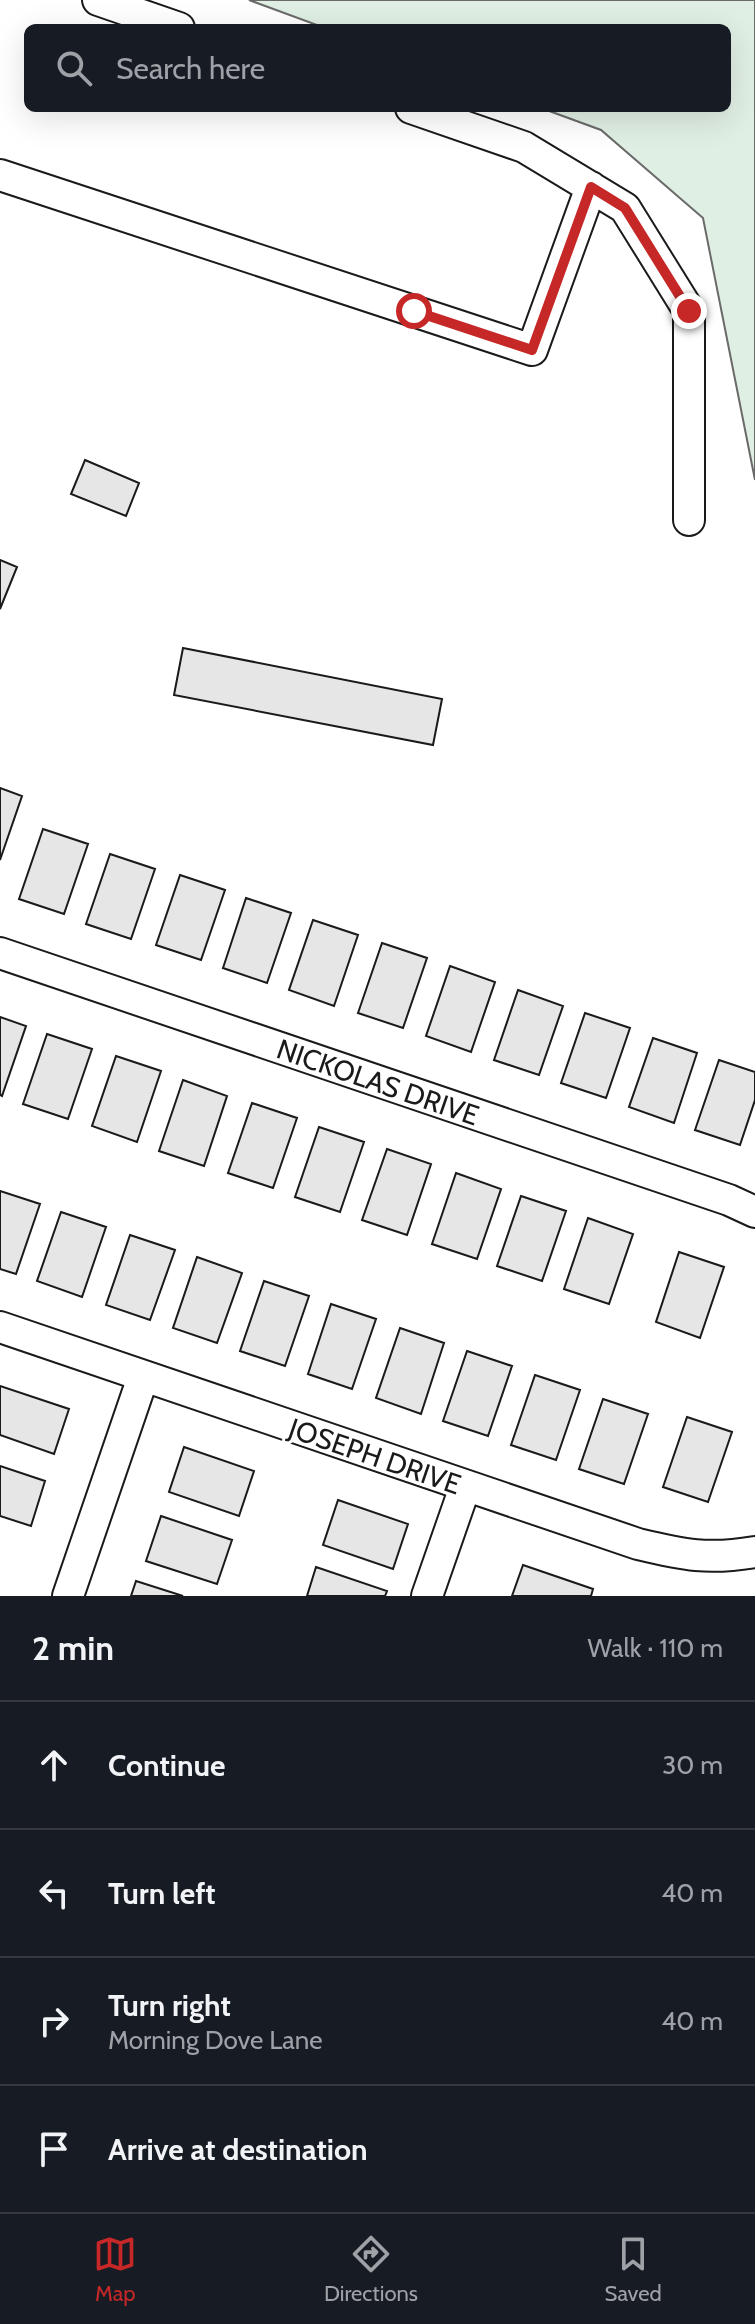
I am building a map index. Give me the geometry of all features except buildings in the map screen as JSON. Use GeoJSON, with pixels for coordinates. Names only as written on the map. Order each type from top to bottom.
{"type":"FeatureCollection","features":[{"type":"Feature","properties":{"kind":"street"},"geometry":{"type":"LineString","coordinates":[[98,0],[167,24]]}},
{"type":"Feature","properties":{"kind":"street"},"geometry":{"type":"LineString","coordinates":[[423,112],[524,147],[625,208],[689,311],[689,520]]}},
{"type":"Feature","properties":{"kind":"street"},"geometry":{"type":"LineString","coordinates":[[0,175],[532,350],[591,187]]}},
{"type":"Feature","properties":{"kind":"street","name":"NICKOLAS DRIVE"},"geometry":{"type":"LineString","coordinates":[[0,953],[729,1200],[755,1212]]}},
{"type":"Feature","properties":{"kind":"street","name":"JOSEPH DRIVE"},"geometry":{"type":"LineString","coordinates":[[0,1327],[579,1526],[689,1556],[729,1556],[755,1552]]}},
{"type":"Feature","properties":{"kind":"street"},"geometry":{"type":"LineString","coordinates":[[68,1596],[143,1377]]}},
{"type":"Feature","properties":{"kind":"street"},"geometry":{"type":"LineString","coordinates":[[427,1596],[465,1487]]}},
{"type":"Feature","properties":{"kind":"green space"},"geometry":{"type":"Polygon","coordinates":[[[249,0],[755,0],[755,480],[703,218],[601,130],[552,112],[731,112],[731,24],[314,24],[249,0]]]}},
{"type":"Feature","properties":{"kind":"route"},"geometry":{"type":"LineString","coordinates":[[414,311],[532,350],[591,187],[625,208],[689,311]]}}]}
